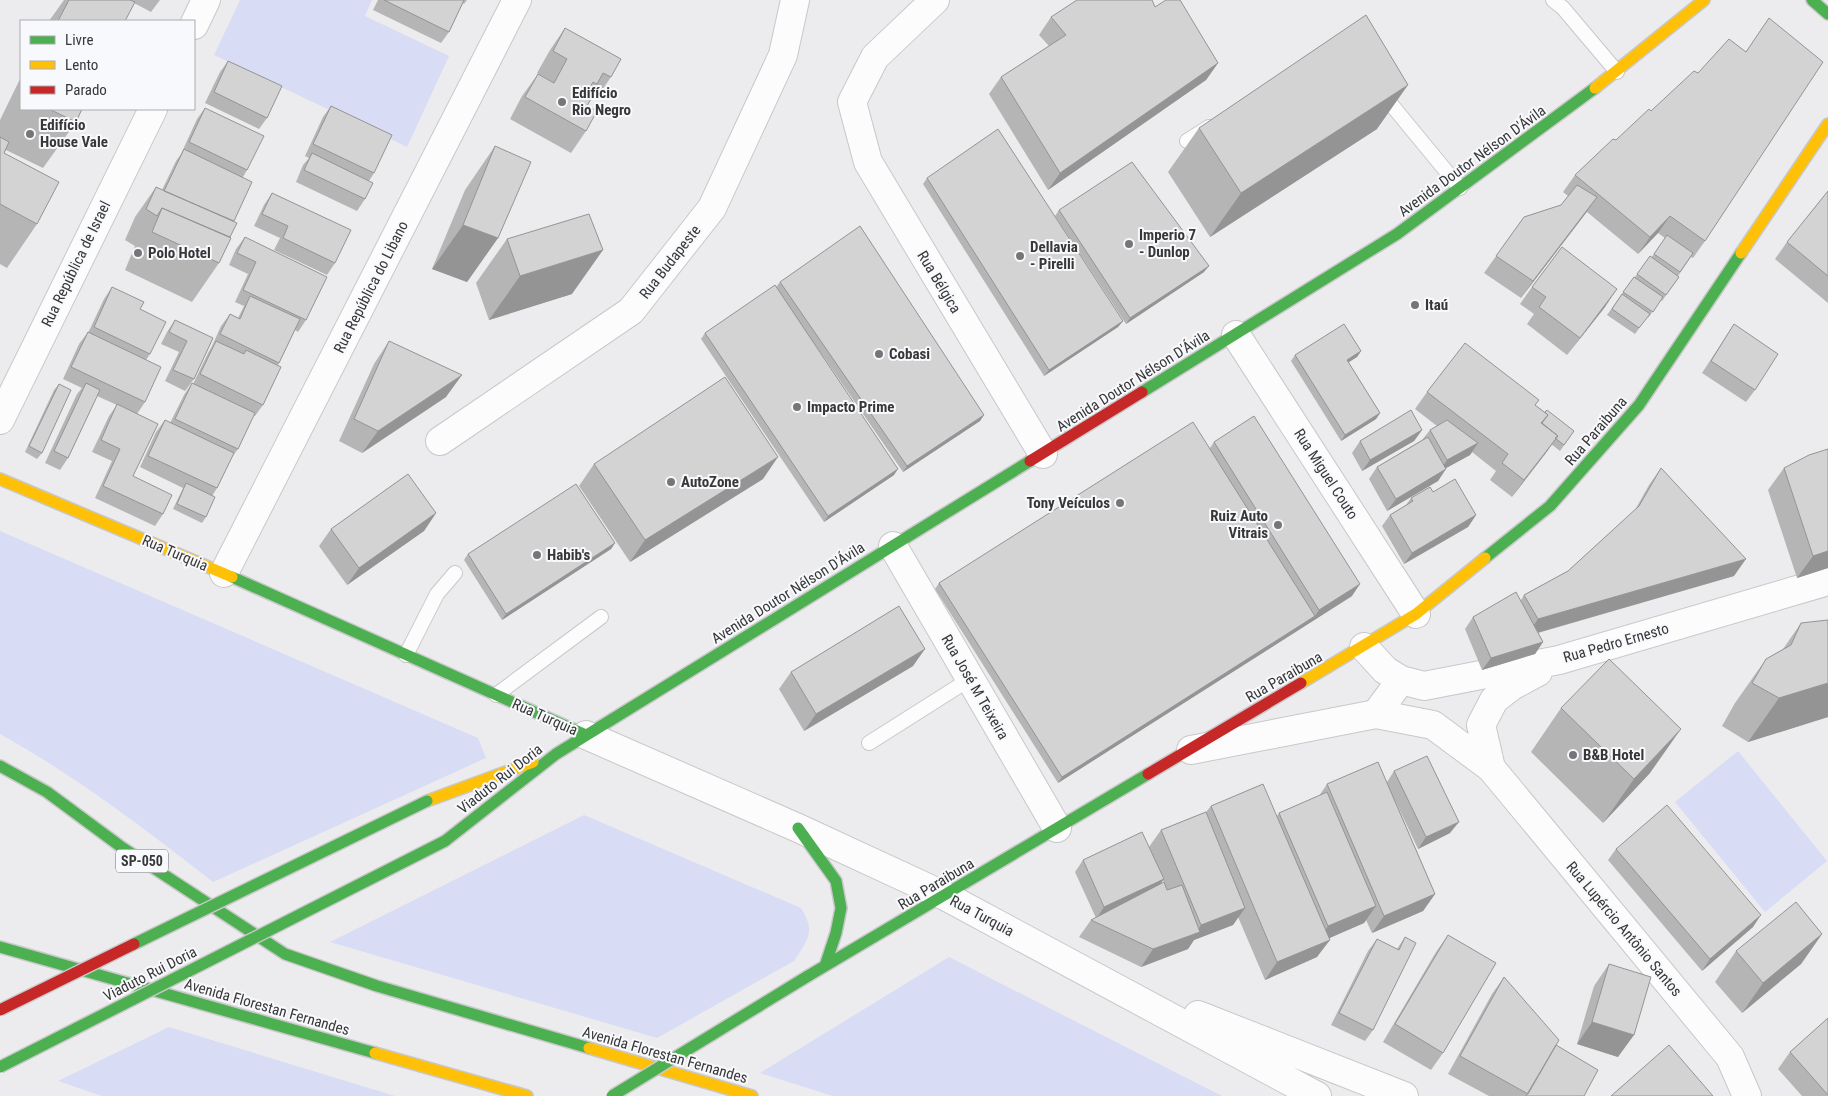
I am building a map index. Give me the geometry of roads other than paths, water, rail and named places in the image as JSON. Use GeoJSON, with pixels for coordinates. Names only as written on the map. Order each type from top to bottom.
{"type":"FeatureCollection","features":[{"type":"Feature","properties":{"kind":"main road","name":"Avenida Doutor Nélson D'Ávila"},"geometry":{"type":"LineString","coordinates":[[556,754],[1397,234],[1618,72],[1704,0]]}},
{"type":"Feature","properties":{"kind":"main road"},"geometry":{"type":"LineString","coordinates":[[1812,0],[1828,14]]}},
{"type":"Feature","properties":{"kind":"main road","name":"Rua Paraibuna"},"geometry":{"type":"LineString","coordinates":[[612,1096],[808,976],[1364,647],[1416,614],[1550,506],[1639,405],[1828,124]]}},
{"type":"Feature","properties":{"kind":"main road","name":"Rua Turquia"},"geometry":{"type":"LineString","coordinates":[[0,479],[224,574],[586,735]]}},
{"type":"Feature","properties":{"kind":"main road","name":"Viaduto Rui Doria"},"geometry":{"type":"LineString","coordinates":[[0,1010],[427,801],[556,754]]}},
{"type":"Feature","properties":{"kind":"main road","name":"Viaduto Rui Doria"},"geometry":{"type":"LineString","coordinates":[[0,1067],[445,842],[556,754]]}},
{"type":"Feature","properties":{"kind":"main road","name":"Avenida Florestan Fernandes"},"geometry":{"type":"LineString","coordinates":[[0,766],[47,792],[127,851],[284,954],[377,986],[752,1096]]}},
{"type":"Feature","properties":{"kind":"main road"},"geometry":{"type":"LineString","coordinates":[[798,828],[836,880],[841,908],[826,966]]}},
{"type":"Feature","properties":{"kind":"main road","name":"Avenida Florestan Fernandes"},"geometry":{"type":"LineString","coordinates":[[0,947],[526,1096]]}},
{"type":"Feature","properties":{"kind":"street"},"geometry":{"type":"LineString","coordinates":[[195,23],[206,0]]}},
{"type":"Feature","properties":{"kind":"street","name":"Rua República do Libano"},"geometry":{"type":"LineString","coordinates":[[224,574],[517,0]]}},
{"type":"Feature","properties":{"kind":"street","name":"Rua Budapeste"},"geometry":{"type":"LineString","coordinates":[[440,441],[631,311],[712,208],[783,55],[795,0]]}},
{"type":"Feature","properties":{"kind":"street","name":"Rua Bélgica"},"geometry":{"type":"LineString","coordinates":[[935,0],[875,57],[852,102],[868,162],[1043,454]]}},
{"type":"Feature","properties":{"kind":"street","name":"Rua República de Israel"},"geometry":{"type":"LineString","coordinates":[[0,420],[153,110]]}},
{"type":"Feature","properties":{"kind":"street","name":"Rua Miguel Couto"},"geometry":{"type":"LineString","coordinates":[[1236,334],[1416,614]]}},
{"type":"Feature","properties":{"kind":"street","name":"Rua José M Teixeira"},"geometry":{"type":"LineString","coordinates":[[893,546],[1057,828]]}},
{"type":"Feature","properties":{"kind":"street","name":"Rua Pedro Ernesto"},"geometry":{"type":"LineString","coordinates":[[1364,647],[1385,670],[1401,680],[1424,686],[1559,660],[1828,581]]}},
{"type":"Feature","properties":{"kind":"street","name":"Rua Lupércio Antônio Santos"},"geometry":{"type":"LineString","coordinates":[[1491,768],[1480,726],[1494,700],[1512,686],[1559,660]]}},
{"type":"Feature","properties":{"kind":"street"},"geometry":{"type":"LineString","coordinates":[[1187,751],[1376,714],[1401,680]]}},
{"type":"Feature","properties":{"kind":"street","name":"Rua Lupércio Antônio Santos"},"geometry":{"type":"LineString","coordinates":[[1376,714],[1433,725],[1491,768],[1730,1057],[1747,1096]]}},
{"type":"Feature","properties":{"kind":"street","name":"Rua Turquia"},"geometry":{"type":"LineString","coordinates":[[586,735],[798,828],[945,896],[1316,1096]]}},
{"type":"Feature","properties":{"kind":"street","name":"Rua Turquia"},"geometry":{"type":"LineString","coordinates":[[1084,970],[1404,1096]]}},
{"type":"Feature","properties":{"kind":"lane"},"geometry":{"type":"LineString","coordinates":[[1554,0],[1618,72]]}},
{"type":"Feature","properties":{"kind":"lane"},"geometry":{"type":"LineString","coordinates":[[1374,83],[1460,188]]}},
{"type":"Feature","properties":{"kind":"lane"},"geometry":{"type":"LineString","coordinates":[[1187,141],[1219,120]]}},
{"type":"Feature","properties":{"kind":"lane"},"geometry":{"type":"LineString","coordinates":[[406,655],[437,594],[455,572]]}},
{"type":"Feature","properties":{"kind":"lane"},"geometry":{"type":"LineString","coordinates":[[496,695],[601,617]]}},
{"type":"Feature","properties":{"kind":"lane"},"geometry":{"type":"LineString","coordinates":[[868,743],[970,679]]}},
{"type":"Feature","properties":{"kind":"place","name":"Edifício Rio Negro"},"geometry":{"type":"Point","coordinates":[562,102]}},
{"type":"Feature","properties":{"kind":"place","name":"Edifício House Vale"},"geometry":{"type":"Point","coordinates":[30,134]}},
{"type":"Feature","properties":{"kind":"place","name":"Imperio 7 - Dunlop"},"geometry":{"type":"Point","coordinates":[1129,244]}},
{"type":"Feature","properties":{"kind":"place","name":"Polo Hotel"},"geometry":{"type":"Point","coordinates":[138,253]}},
{"type":"Feature","properties":{"kind":"place","name":"Dellavia - Pirelli"},"geometry":{"type":"Point","coordinates":[1020,256]}},
{"type":"Feature","properties":{"kind":"place","name":"Itaú"},"geometry":{"type":"Point","coordinates":[1415,305]}},
{"type":"Feature","properties":{"kind":"place","name":"Cobasi"},"geometry":{"type":"Point","coordinates":[879,354]}},
{"type":"Feature","properties":{"kind":"place","name":"Impacto Prime"},"geometry":{"type":"Point","coordinates":[797,407]}},
{"type":"Feature","properties":{"kind":"place","name":"AutoZone"},"geometry":{"type":"Point","coordinates":[671,482]}},
{"type":"Feature","properties":{"kind":"place","name":"Tony Veículos"},"geometry":{"type":"Point","coordinates":[1120,503]}},
{"type":"Feature","properties":{"kind":"place","name":"Ruiz Auto Vitrais"},"geometry":{"type":"Point","coordinates":[1278,525]}},
{"type":"Feature","properties":{"kind":"place","name":"Habib's"},"geometry":{"type":"Point","coordinates":[537,555]}},
{"type":"Feature","properties":{"kind":"place","name":"B&B Hotel"},"geometry":{"type":"Point","coordinates":[1573,755]}}]}
